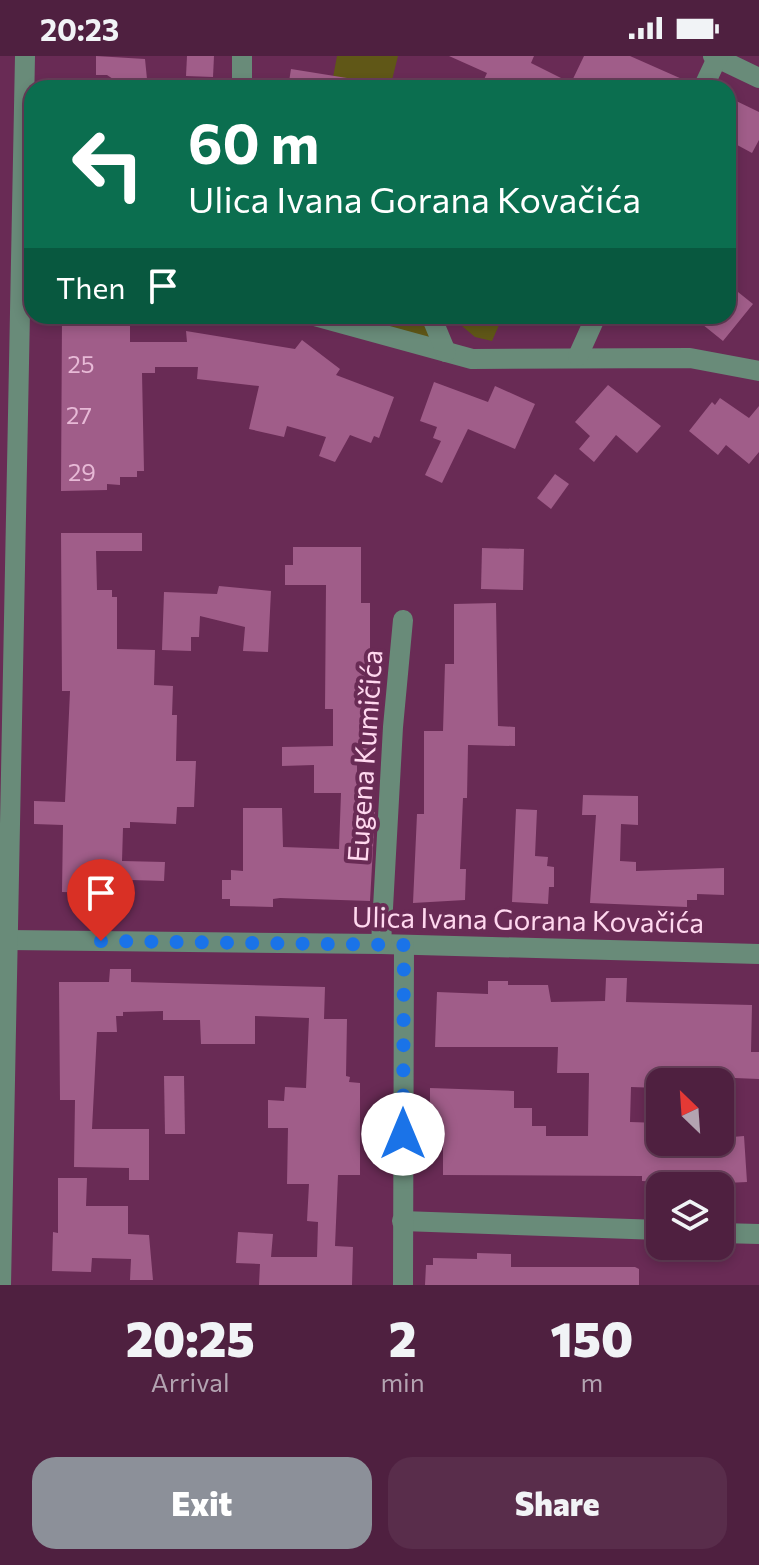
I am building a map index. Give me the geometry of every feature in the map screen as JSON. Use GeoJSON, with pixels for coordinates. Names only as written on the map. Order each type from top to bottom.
{"type":"FeatureCollection","features":[{"type":"Feature","properties":{"kind":"street"},"geometry":{"type":"LineString","coordinates":[[25,56],[25,80]]}},
{"type":"Feature","properties":{"kind":"street"},"geometry":{"type":"LineString","coordinates":[[242,56],[242,80]]}},
{"type":"Feature","properties":{"kind":"street"},"geometry":{"type":"LineString","coordinates":[[706,80],[716,57],[759,78]]}},
{"type":"Feature","properties":{"kind":"street"},"geometry":{"type":"LineString","coordinates":[[1,1285],[24,108]]}},
{"type":"Feature","properties":{"kind":"street"},"geometry":{"type":"LineString","coordinates":[[344,324],[472,359],[578,356],[690,358],[759,371]]}},
{"type":"Feature","properties":{"kind":"street"},"geometry":{"type":"LineString","coordinates":[[434,324],[446,352]]}},
{"type":"Feature","properties":{"kind":"street"},"geometry":{"type":"LineString","coordinates":[[578,356],[592,324]]}},
{"type":"Feature","properties":{"kind":"street","name":"Eugena Kumičića"},"geometry":{"type":"LineString","coordinates":[[381,944],[393,727],[403,620]]}},
{"type":"Feature","properties":{"kind":"street","name":"Ulica Ivana Gorana Kovačića"},"geometry":{"type":"LineString","coordinates":[[8,940],[381,944],[759,954]]}},
{"type":"Feature","properties":{"kind":"street"},"geometry":{"type":"LineString","coordinates":[[403,1285],[404,945]]}},
{"type":"Feature","properties":{"kind":"street"},"geometry":{"type":"LineString","coordinates":[[402,1221],[646,1230]]}},
{"type":"Feature","properties":{"kind":"street"},"geometry":{"type":"LineString","coordinates":[[734,1233],[759,1234]]}},
{"type":"Feature","properties":{"kind":"shaded area"},"geometry":{"type":"Polygon","coordinates":[[[337,56],[398,56],[392,80],[332,80],[337,56]]]}},
{"type":"Feature","properties":{"kind":"shaded area"},"geometry":{"type":"Polygon","coordinates":[[[366,324],[424,324],[431,336],[424,342],[366,324]]]}},
{"type":"Feature","properties":{"kind":"shaded area"},"geometry":{"type":"Polygon","coordinates":[[[460,324],[499,324],[492,341],[475,337],[460,324]]]}},
{"type":"Feature","properties":{"kind":"building"},"geometry":{"type":"Polygon","coordinates":[[[96,56],[145,59],[147,79],[113,79],[107,75],[96,75],[96,56]]]}},
{"type":"Feature","properties":{"kind":"building"},"geometry":{"type":"Polygon","coordinates":[[[187,56],[214,56],[213,77],[186,76],[187,56]]]}},
{"type":"Feature","properties":{"kind":"building"},"geometry":{"type":"Polygon","coordinates":[[[449,56],[534,56],[531,63],[565,80],[484,80],[487,73],[449,56]]]}},
{"type":"Feature","properties":{"kind":"building"},"geometry":{"type":"Polygon","coordinates":[[[584,56],[630,56],[684,80],[572,80],[584,56]]]}},
{"type":"Feature","properties":{"kind":"building"},"geometry":{"type":"Polygon","coordinates":[[[291,69],[347,78],[347,80],[289,80],[291,69]]]}},
{"type":"Feature","properties":{"kind":"building"},"geometry":{"type":"Polygon","coordinates":[[[736,101],[759,112],[759,140],[752,153],[736,144],[736,101]]]}},
{"type":"Feature","properties":{"kind":"building"},"geometry":{"type":"Polygon","coordinates":[[[736,290],[753,304],[723,341],[702,324],[736,324],[736,290]]]}},
{"type":"Feature","properties":{"kind":"building"},"geometry":{"type":"Polygon","coordinates":[[[62,324],[130,324],[130,342],[187,342],[186,331],[295,349],[302,340],[340,369],[336,375],[394,397],[379,438],[374,436],[371,443],[350,435],[335,462],[319,456],[326,437],[287,426],[284,437],[249,429],[259,386],[197,379],[198,367],[155,367],[155,373],[142,373],[144,471],[137,471],[137,477],[120,477],[120,485],[107,484],[107,490],[61,491],[62,324]]]}},
{"type":"Feature","properties":{"kind":"building"},"geometry":{"type":"Polygon","coordinates":[[[434,382],[488,402],[495,386],[535,404],[515,449],[468,429],[442,483],[425,475],[441,441],[433,438],[437,427],[420,421],[434,382]]]}},
{"type":"Feature","properties":{"kind":"building"},"geometry":{"type":"Polygon","coordinates":[[[608,385],[661,426],[637,453],[616,435],[594,462],[579,449],[590,436],[575,422],[608,385]]]}},
{"type":"Feature","properties":{"kind":"building"},"geometry":{"type":"Polygon","coordinates":[[[720,398],[749,418],[759,406],[759,452],[749,464],[726,445],[718,455],[689,431],[712,402],[715,405],[720,398]]]}},
{"type":"Feature","properties":{"kind":"building"},"geometry":{"type":"Polygon","coordinates":[[[555,474],[569,484],[551,509],[537,498],[555,474]]]}},
{"type":"Feature","properties":{"kind":"building"},"geometry":{"type":"Polygon","coordinates":[[[61,533],[142,533],[142,551],[96,551],[97,590],[112,590],[112,597],[117,597],[117,649],[155,650],[154,685],[173,686],[172,715],[177,715],[176,761],[196,761],[194,807],[177,807],[176,824],[130,822],[130,828],[123,828],[122,861],[165,862],[164,881],[99,879],[99,893],[62,892],[63,825],[34,824],[34,801],[65,802],[70,691],[62,691],[61,533]]]}},
{"type":"Feature","properties":{"kind":"building"},"geometry":{"type":"Polygon","coordinates":[[[293,547],[361,547],[361,603],[370,603],[370,660],[373,660],[372,700],[368,700],[368,765],[357,765],[357,811],[375,812],[370,901],[280,898],[273,899],[273,907],[230,906],[230,899],[222,899],[222,880],[231,880],[231,870],[243,871],[243,808],[282,808],[283,847],[339,849],[341,793],[314,793],[314,765],[282,766],[282,747],[333,746],[333,709],[325,709],[326,585],[285,585],[285,565],[293,565],[293,547]]]}},
{"type":"Feature","properties":{"kind":"building"},"geometry":{"type":"Polygon","coordinates":[[[482,548],[524,549],[523,590],[481,589],[482,548]]]}},
{"type":"Feature","properties":{"kind":"building"},"geometry":{"type":"Polygon","coordinates":[[[219,586],[271,591],[268,652],[243,651],[245,627],[200,616],[199,637],[191,637],[191,651],[162,650],[164,592],[217,594],[219,586]]]}},
{"type":"Feature","properties":{"kind":"building"},"geometry":{"type":"Polygon","coordinates":[[[496,603],[498,726],[515,727],[515,746],[468,745],[467,798],[463,798],[460,869],[466,869],[465,900],[413,903],[417,814],[424,814],[424,731],[443,731],[445,664],[454,664],[454,604],[496,603]]]}},
{"type":"Feature","properties":{"kind":"building"},"geometry":{"type":"Polygon","coordinates":[[[583,795],[638,796],[638,825],[621,824],[620,861],[636,862],[636,871],[724,868],[724,895],[697,894],[697,900],[687,900],[687,907],[590,903],[596,815],[582,815],[583,795]]]}},
{"type":"Feature","properties":{"kind":"building"},"geometry":{"type":"Polygon","coordinates":[[[516,809],[537,810],[535,856],[548,857],[547,866],[554,867],[554,887],[549,887],[548,904],[512,902],[516,809]]]}},
{"type":"Feature","properties":{"kind":"building"},"geometry":{"type":"Polygon","coordinates":[[[110,969],[131,969],[131,982],[325,987],[324,1019],[347,1019],[346,1076],[350,1077],[349,1082],[360,1083],[360,1175],[338,1175],[335,1246],[353,1247],[352,1285],[259,1285],[260,1264],[236,1263],[238,1232],[273,1234],[271,1257],[317,1257],[318,1222],[307,1221],[309,1184],[287,1184],[288,1128],[268,1128],[268,1100],[284,1101],[285,1087],[306,1088],[309,1018],[255,1016],[255,1044],[201,1044],[200,1020],[163,1020],[163,1011],[123,1012],[123,1016],[116,1016],[117,1032],[97,1032],[92,1129],[149,1129],[149,1180],[129,1180],[129,1168],[74,1167],[75,1100],[60,1100],[59,982],[109,982],[110,969]]]}},
{"type":"Feature","properties":{"kind":"building"},"geometry":{"type":"Polygon","coordinates":[[[606,978],[627,978],[626,1002],[752,1005],[751,1052],[759,1052],[759,1079],[734,1078],[734,1068],[646,1068],[646,1088],[631,1087],[630,1122],[646,1123],[646,1156],[734,1156],[734,1137],[744,1136],[747,1182],[734,1183],[734,1172],[646,1172],[646,1181],[642,1181],[642,1176],[443,1175],[443,1125],[430,1124],[430,1088],[514,1091],[514,1108],[532,1108],[532,1126],[546,1126],[546,1136],[588,1136],[589,1073],[557,1073],[558,1047],[435,1047],[437,992],[488,994],[488,981],[508,981],[508,985],[548,985],[551,1002],[605,1001],[606,978]]]}},
{"type":"Feature","properties":{"kind":"building"},"geometry":{"type":"Polygon","coordinates":[[[164,1076],[184,1076],[185,1134],[165,1134],[164,1076]]]}},
{"type":"Feature","properties":{"kind":"building"},"geometry":{"type":"Polygon","coordinates":[[[58,1178],[87,1178],[86,1206],[128,1206],[128,1234],[149,1235],[153,1280],[130,1280],[131,1259],[92,1258],[91,1272],[52,1271],[53,1232],[58,1233],[58,1178]]]}},
{"type":"Feature","properties":{"kind":"building"},"geometry":{"type":"Polygon","coordinates":[[[477,1253],[511,1254],[511,1267],[635,1267],[639,1269],[639,1285],[425,1285],[426,1265],[433,1265],[433,1258],[477,1259],[477,1253]]]}},
{"type":"Feature","properties":{"kind":"route"},"geometry":{"type":"LineString","coordinates":[[101,941],[404,945],[403,1134]]}}]}
